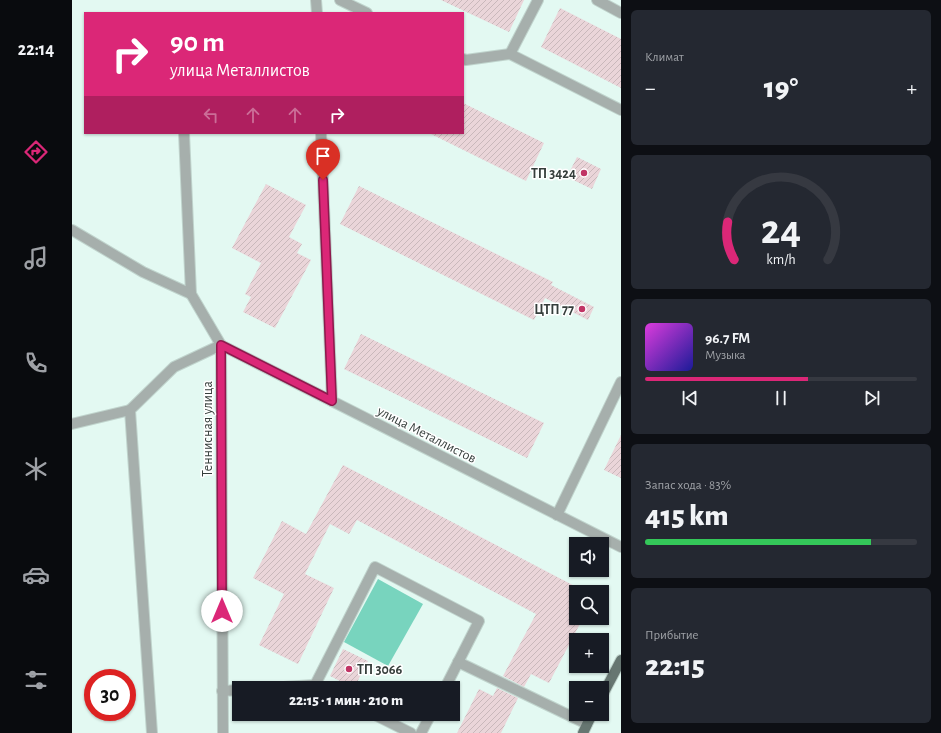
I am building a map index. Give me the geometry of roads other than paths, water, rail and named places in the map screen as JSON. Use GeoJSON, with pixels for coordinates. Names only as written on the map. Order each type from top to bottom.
{"type":"FeatureCollection","features":[{"type":"Feature","properties":{"kind":"main road"},"geometry":{"type":"LineString","coordinates":[[609,683],[621,660]]}},
{"type":"Feature","properties":{"kind":"main road"},"geometry":{"type":"LineString","coordinates":[[583,733],[588,721]]}},
{"type":"Feature","properties":{"kind":"street"},"geometry":{"type":"LineString","coordinates":[[316,0],[317,12]]}},
{"type":"Feature","properties":{"kind":"street"},"geometry":{"type":"LineString","coordinates":[[340,0],[365,12]]}},
{"type":"Feature","properties":{"kind":"street"},"geometry":{"type":"LineString","coordinates":[[510,54],[538,0]]}},
{"type":"Feature","properties":{"kind":"street"},"geometry":{"type":"LineString","coordinates":[[597,0],[621,13]]}},
{"type":"Feature","properties":{"kind":"street"},"geometry":{"type":"LineString","coordinates":[[464,59],[510,54],[621,110]]}},
{"type":"Feature","properties":{"kind":"street","name":"Теннисная улица"},"geometry":{"type":"LineString","coordinates":[[184,134],[192,294],[221,345],[223,733]]}},
{"type":"Feature","properties":{"kind":"street"},"geometry":{"type":"LineString","coordinates":[[321,134],[332,401]]}},
{"type":"Feature","properties":{"kind":"street"},"geometry":{"type":"LineString","coordinates":[[72,230],[143,272],[192,294]]}},
{"type":"Feature","properties":{"kind":"street"},"geometry":{"type":"LineString","coordinates":[[72,424],[130,410],[174,366],[221,345]]}},
{"type":"Feature","properties":{"kind":"street","name":"улица Металлистов"},"geometry":{"type":"LineString","coordinates":[[221,345],[621,547]]}},
{"type":"Feature","properties":{"kind":"street"},"geometry":{"type":"LineString","coordinates":[[557,515],[621,382]]}},
{"type":"Feature","properties":{"kind":"street"},"geometry":{"type":"LineString","coordinates":[[130,410],[152,733]]}},
{"type":"Feature","properties":{"kind":"street"},"geometry":{"type":"LineString","coordinates":[[321,681],[375,567],[479,621],[448,681]]}},
{"type":"Feature","properties":{"kind":"street"},"geometry":{"type":"LineString","coordinates":[[458,662],[587,724]]}},
{"type":"Feature","properties":{"kind":"street"},"geometry":{"type":"LineString","coordinates":[[222,691],[232,690]]}},
{"type":"Feature","properties":{"kind":"street"},"geometry":{"type":"LineString","coordinates":[[387,721],[411,733]]}},
{"type":"Feature","properties":{"kind":"street"},"geometry":{"type":"LineString","coordinates":[[421,733],[427,721]]}},
{"type":"Feature","properties":{"kind":"place","name":"ТП 3424"},"geometry":{"type":"Point","coordinates":[584,173]}},
{"type":"Feature","properties":{"kind":"place","name":"ЦТП 77"},"geometry":{"type":"Point","coordinates":[582,309]}},
{"type":"Feature","properties":{"kind":"place","name":"ТП 3066"},"geometry":{"type":"Point","coordinates":[349,669]}}]}
